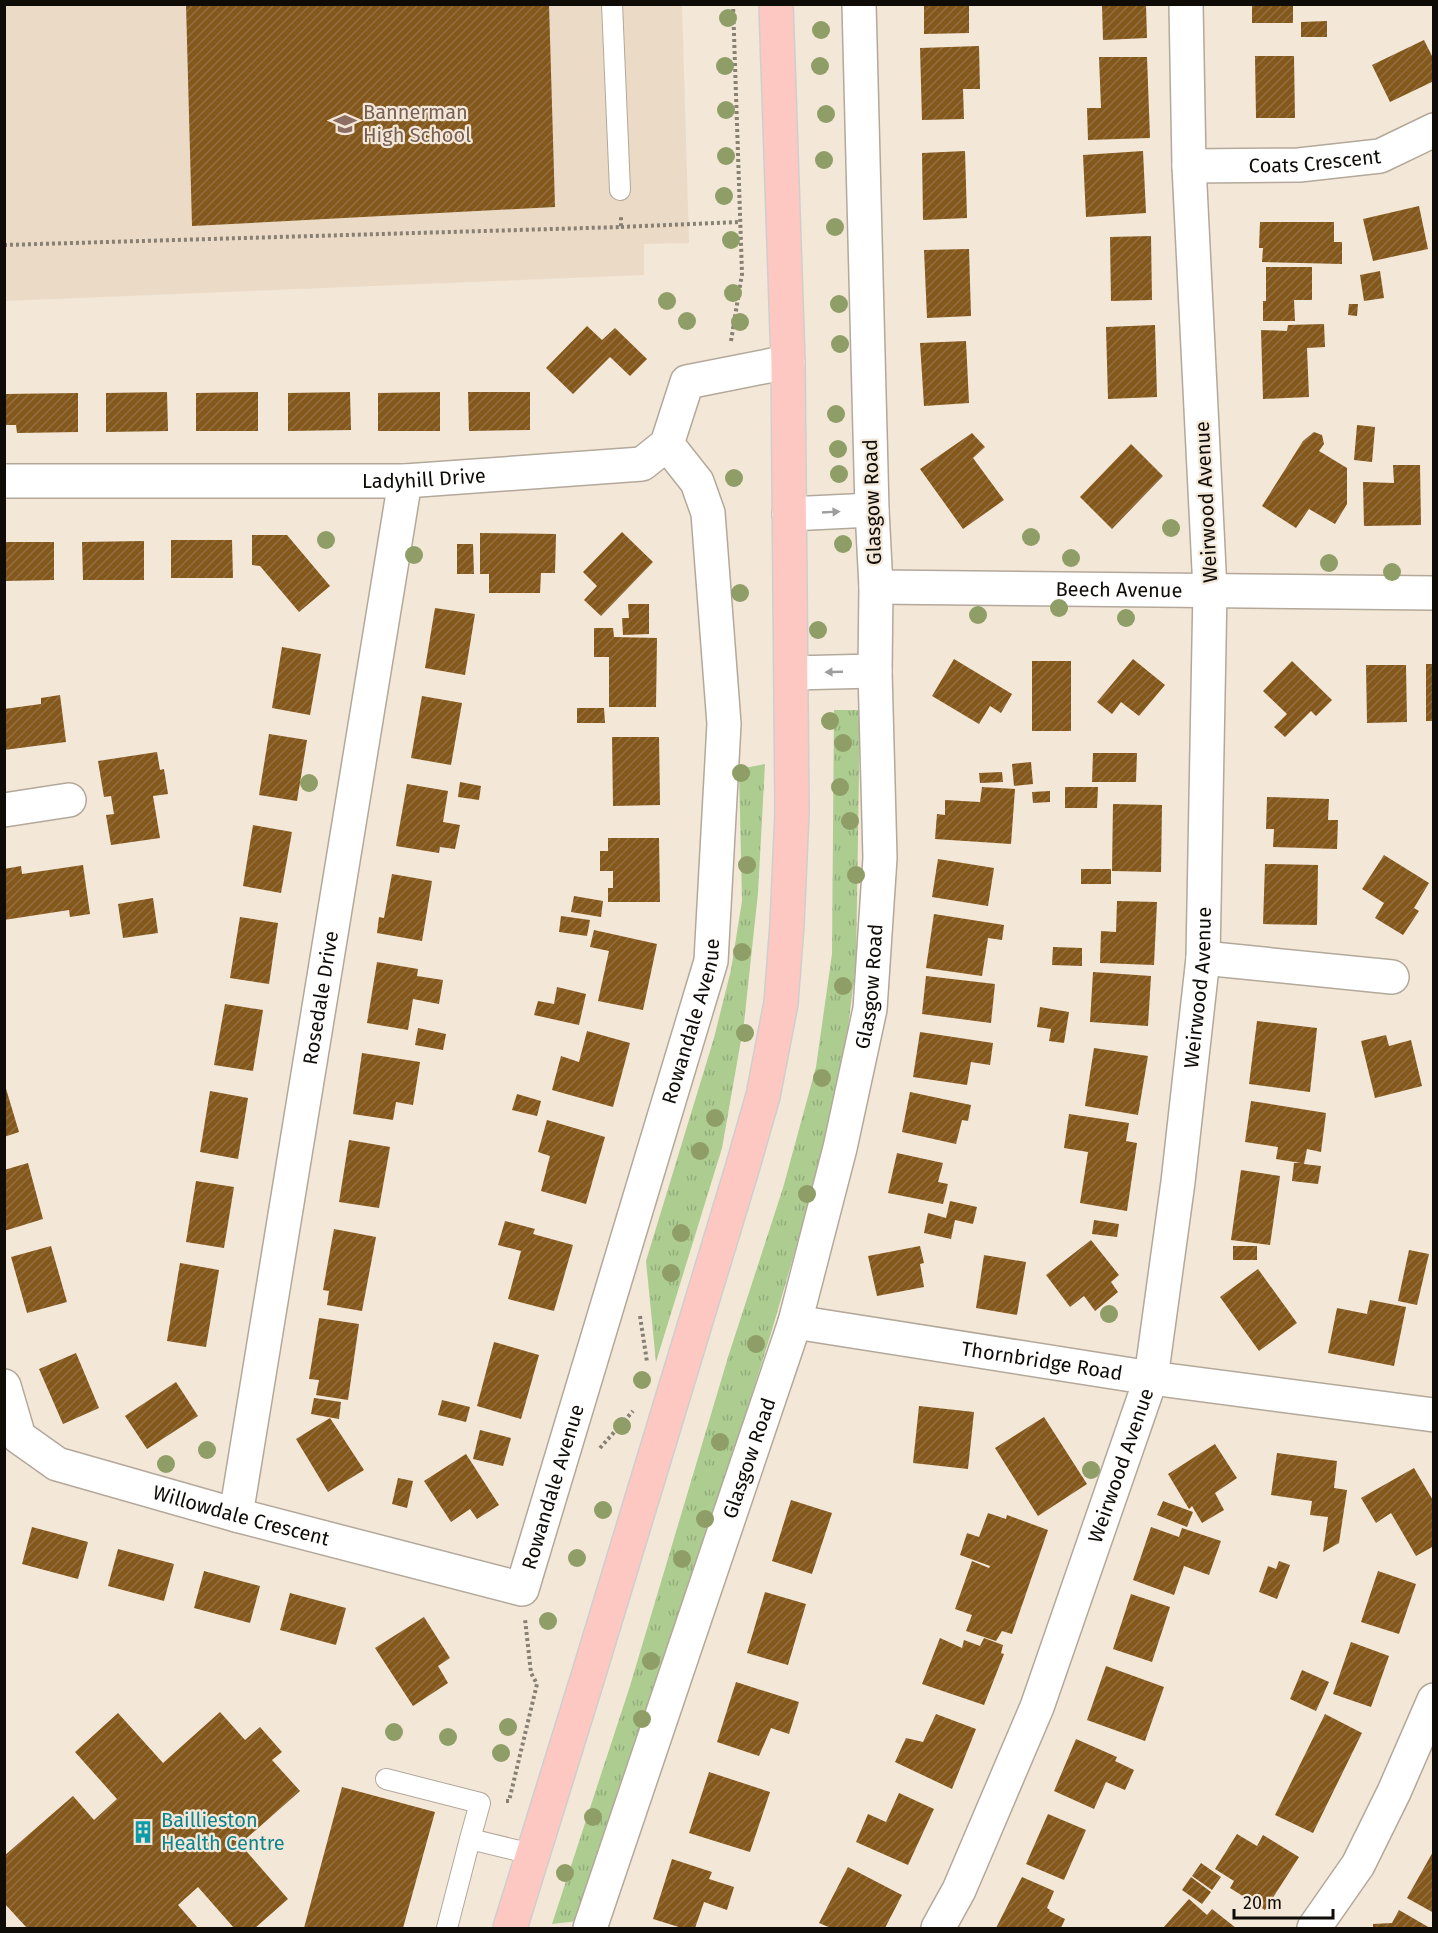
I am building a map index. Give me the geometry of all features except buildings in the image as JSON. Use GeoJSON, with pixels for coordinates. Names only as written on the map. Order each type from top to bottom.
{"type":"FeatureCollection","features":[{"type":"Feature","properties":{"kind":"main road"},"geometry":{"type":"LineString","coordinates":[[510,1929],[674,1396],[760,1107],[781,1004],[792,813],[792,673],[788,362],[776,4]]}},
{"type":"Feature","properties":{"kind":"street","name":"Glasgow Road"},"geometry":{"type":"LineString","coordinates":[[591,1929],[795,1322],[840,1148],[870,1009],[880,858],[875,671],[876,587],[859,4]]}},
{"type":"Feature","properties":{"kind":"street","name":"Weirwood Avenue"},"geometry":{"type":"LineString","coordinates":[[938,1929],[959,1890],[1036,1707],[1151,1378],[1178,1182],[1203,958],[1210,590],[1189,166],[1186,4]]}},
{"type":"Feature","properties":{"kind":"street","name":"Coats Crescent"},"geometry":{"type":"LineString","coordinates":[[1189,166],[1299,165],[1380,156],[1434,130]]}},
{"type":"Feature","properties":{"kind":"street"},"geometry":{"type":"LineString","coordinates":[[667,444],[687,382],[788,362]]}},
{"type":"Feature","properties":{"kind":"street","name":"Ladyhill Drive"},"geometry":{"type":"LineString","coordinates":[[4,481],[405,481],[642,464],[667,444]]}},
{"type":"Feature","properties":{"kind":"street","name":"Rowandale Avenue"},"geometry":{"type":"LineString","coordinates":[[522,1589],[711,961],[724,724],[708,513],[697,482],[667,444]]}},
{"type":"Feature","properties":{"kind":"street","name":"Rosedale Drive"},"geometry":{"type":"LineString","coordinates":[[236,1515],[405,481]]}},
{"type":"Feature","properties":{"kind":"street"},"geometry":{"type":"LineString","coordinates":[[789,514],[872,510]]}},
{"type":"Feature","properties":{"kind":"street","name":"Beech Avenue"},"geometry":{"type":"LineString","coordinates":[[876,587],[1434,593]]}},
{"type":"Feature","properties":{"kind":"street"},"geometry":{"type":"LineString","coordinates":[[792,673],[875,671]]}},
{"type":"Feature","properties":{"kind":"street"},"geometry":{"type":"LineString","coordinates":[[4,810],[69,800]]}},
{"type":"Feature","properties":{"kind":"street"},"geometry":{"type":"LineString","coordinates":[[1203,958],[1392,977]]}},
{"type":"Feature","properties":{"kind":"street","name":"Thornbridge Road"},"geometry":{"type":"LineString","coordinates":[[795,1322],[1151,1378],[1434,1415]]}},
{"type":"Feature","properties":{"kind":"street","name":"Willowdale Crescent"},"geometry":{"type":"LineString","coordinates":[[4,1386],[19,1437],[57,1464],[236,1515],[522,1589]]}},
{"type":"Feature","properties":{"kind":"street"},"geometry":{"type":"LineString","coordinates":[[1314,1929],[1358,1865],[1394,1792],[1434,1700]]}},
{"type":"Feature","properties":{"kind":"lane"},"geometry":{"type":"LineString","coordinates":[[612,4],[620,190]]}},
{"type":"Feature","properties":{"kind":"lane"},"geometry":{"type":"LineString","coordinates":[[386,1779],[480,1803],[447,1929]]}},
{"type":"Feature","properties":{"kind":"lane"},"geometry":{"type":"LineString","coordinates":[[470,1839],[532,1854]]}},
{"type":"Feature","properties":{"kind":"path"},"geometry":{"type":"LineString","coordinates":[[725,374],[742,274],[733,4]]}},
{"type":"Feature","properties":{"kind":"path"},"geometry":{"type":"LineString","coordinates":[[620,190],[621,227]]}},
{"type":"Feature","properties":{"kind":"path"},"geometry":{"type":"LineString","coordinates":[[4,246],[740,222]]}},
{"type":"Feature","properties":{"kind":"path"},"geometry":{"type":"LineString","coordinates":[[640,1312],[651,1390],[674,1396]]}},
{"type":"Feature","properties":{"kind":"path"},"geometry":{"type":"LineString","coordinates":[[480,1803],[509,1801],[537,1684],[531,1673],[522,1589]]}},
{"type":"Feature","properties":{"kind":"shaded area","name":"Bannerman High School"},"geometry":{"type":"Polygon","coordinates":[[[4,5],[682,5],[689,243],[644,244],[644,275],[5,301],[4,5]]]}},
{"type":"Feature","properties":{"kind":"green space"},"geometry":{"type":"Polygon","coordinates":[[[834,710],[860,710],[856,963],[839,1100],[772,1330],[617,1827],[578,1921],[552,1924],[630,1686],[729,1354],[783,1188],[816,1067],[832,954],[834,710]]]}},
{"type":"Feature","properties":{"kind":"green space"},"geometry":{"type":"Polygon","coordinates":[[[765,764],[758,893],[744,1023],[722,1148],[656,1362],[646,1261],[714,1038],[731,970],[742,901],[739,769],[765,764]]]}},
{"type":"Feature","properties":{"kind":"place","name":"Bannerman High School"},"geometry":{"type":"Point","coordinates":[345,124]}},
{"type":"Feature","properties":{"kind":"place","name":"Baillieston Health Centre"},"geometry":{"type":"Point","coordinates":[143,1832]}}]}
